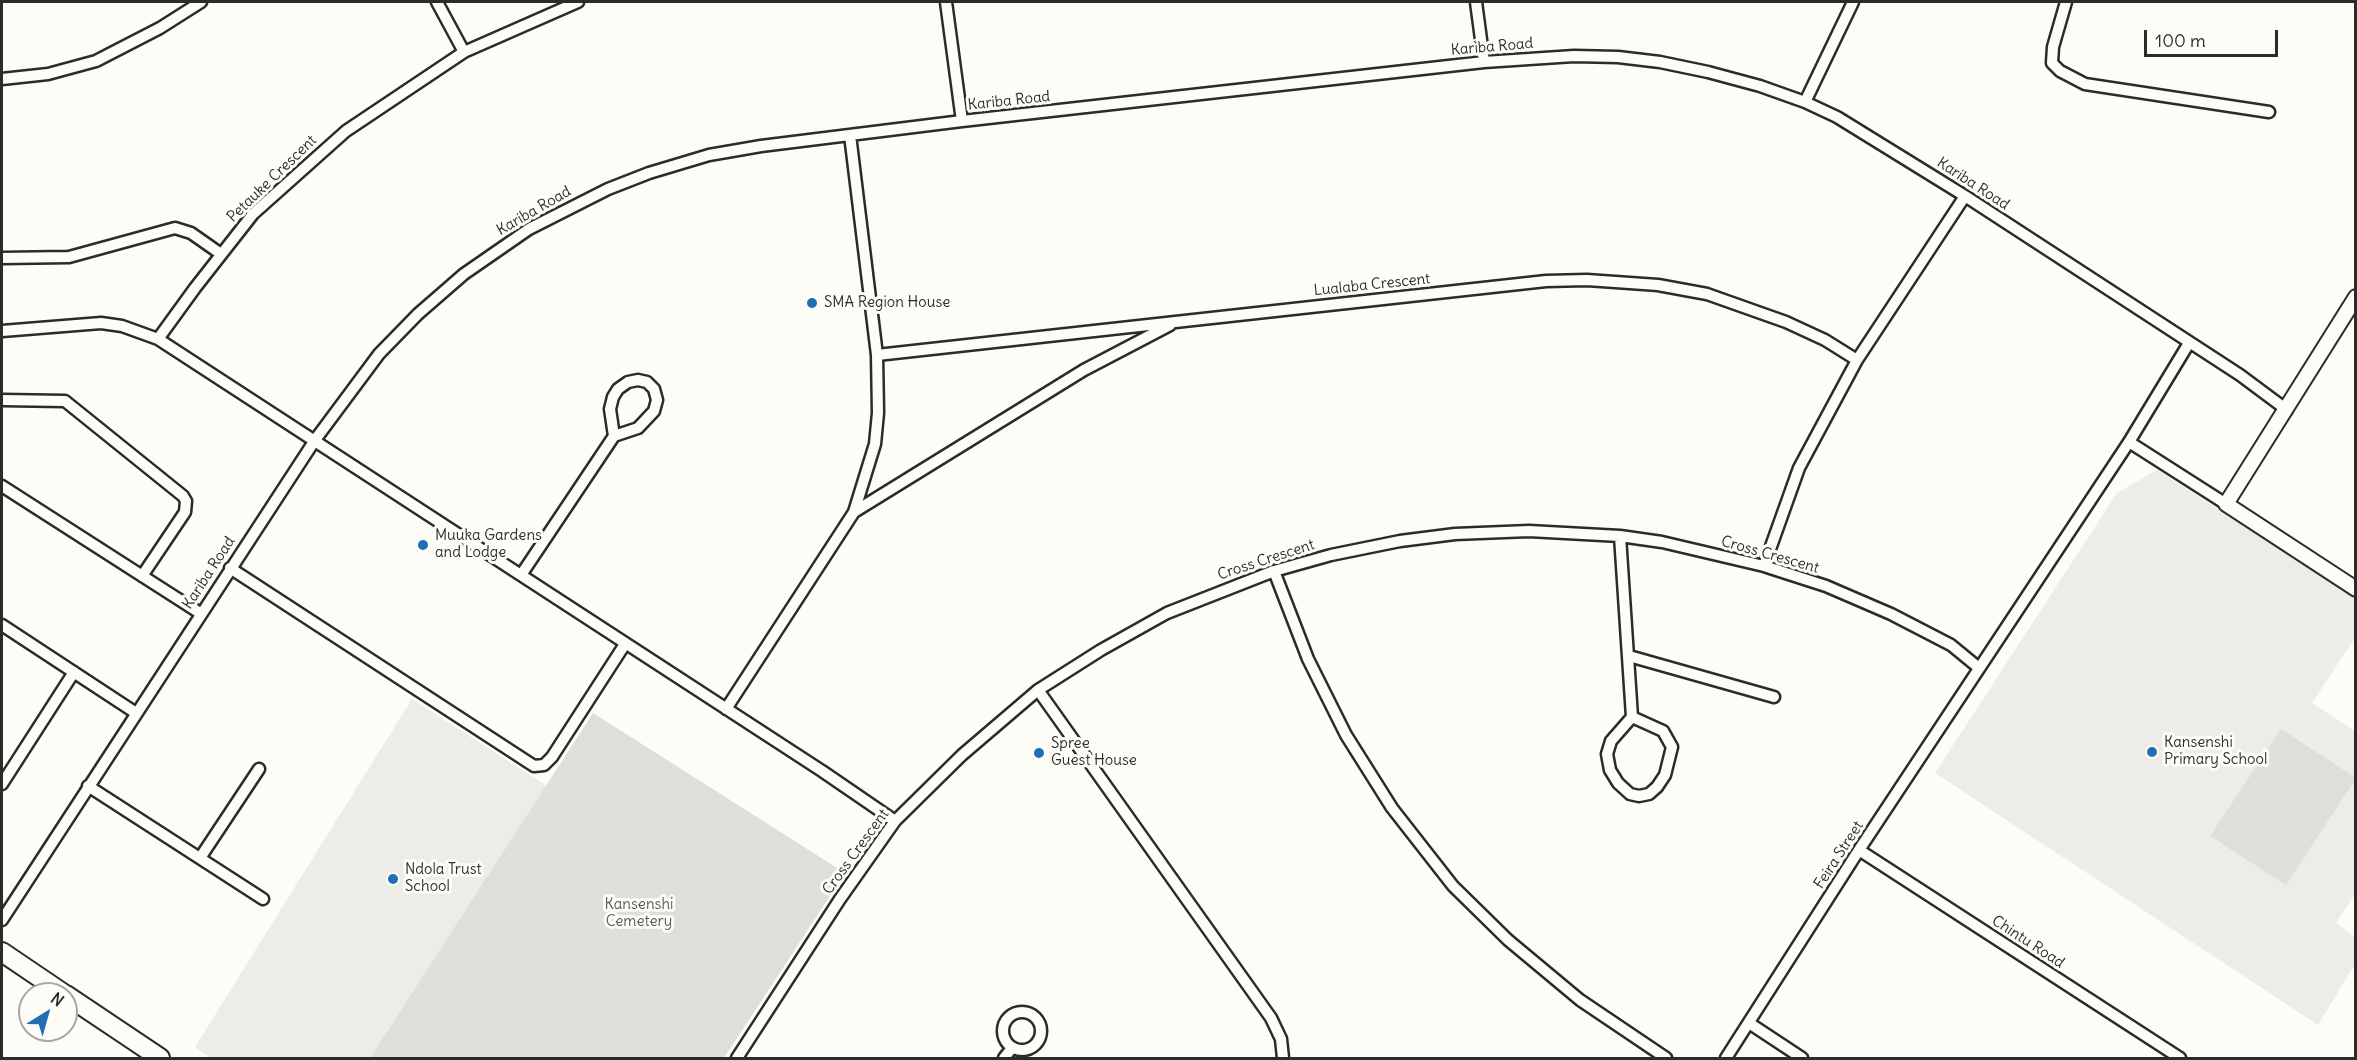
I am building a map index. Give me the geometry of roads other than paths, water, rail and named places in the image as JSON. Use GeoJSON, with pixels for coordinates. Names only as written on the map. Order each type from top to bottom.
{"type":"FeatureCollection","features":[{"type":"Feature","properties":{"kind":"highway"},"geometry":{"type":"LineString","coordinates":[[2,952],[46,982]]}},
{"type":"Feature","properties":{"kind":"highway"},"geometry":{"type":"LineString","coordinates":[[78,1004],[160,1059]]}},
{"type":"Feature","properties":{"kind":"street"},"geometry":{"type":"LineString","coordinates":[[2,79],[48,74],[96,61],[159,28],[201,2]]}},
{"type":"Feature","properties":{"kind":"street"},"geometry":{"type":"LineString","coordinates":[[437,2],[464,52]]}},
{"type":"Feature","properties":{"kind":"street","name":"Petauke Crescent"},"geometry":{"type":"LineString","coordinates":[[158,339],[253,214],[332,142],[381,106],[464,52],[578,2]]}},
{"type":"Feature","properties":{"kind":"street"},"geometry":{"type":"LineString","coordinates":[[946,2],[962,121]]}},
{"type":"Feature","properties":{"kind":"street"},"geometry":{"type":"LineString","coordinates":[[1476,2],[1484,62]]}},
{"type":"Feature","properties":{"kind":"street"},"geometry":{"type":"LineString","coordinates":[[1805,102],[1853,2]]}},
{"type":"Feature","properties":{"kind":"street"},"geometry":{"type":"LineString","coordinates":[[2066,2],[2053,47],[2052,63],[2060,71],[2085,84],[2269,112]]}},
{"type":"Feature","properties":{"kind":"street","name":"Kariba Road"},"geometry":{"type":"LineString","coordinates":[[2,920],[315,440],[365,370],[410,321],[477,264],[547,219],[608,189],[649,173],[709,155],[761,146],[962,121],[1484,62],[1574,56],[1650,61],[1708,72],[1805,102],[1837,117],[1965,196],[2189,344],[2240,375],[2287,410]]}},
{"type":"Feature","properties":{"kind":"street"},"geometry":{"type":"LineString","coordinates":[[726,709],[854,512],[878,429],[877,355],[850,135]]}},
{"type":"Feature","properties":{"kind":"street"},"geometry":{"type":"LineString","coordinates":[[1764,566],[1799,468],[1857,360],[1965,196]]}},
{"type":"Feature","properties":{"kind":"street"},"geometry":{"type":"LineString","coordinates":[[2,258],[69,257],[175,228],[191,233],[221,254]]}},
{"type":"Feature","properties":{"kind":"street","name":"Lualaba Crescent"},"geometry":{"type":"LineString","coordinates":[[877,355],[1546,281],[1625,282],[1658,285],[1707,294],[1786,322],[1825,340],[1857,360]]}},
{"type":"Feature","properties":{"kind":"street"},"geometry":{"type":"LineString","coordinates":[[2226,504],[2287,410],[2355,297]]}},
{"type":"Feature","properties":{"kind":"street"},"geometry":{"type":"LineString","coordinates":[[854,512],[1003,418],[1123,348],[1178,321]]}},
{"type":"Feature","properties":{"kind":"street"},"geometry":{"type":"LineString","coordinates":[[2,331],[101,323],[128,328],[158,339],[822,771],[895,821]]}},
{"type":"Feature","properties":{"kind":"street"},"geometry":{"type":"LineString","coordinates":[[1118,328],[1123,348]]}},
{"type":"Feature","properties":{"kind":"street","name":"Feira Street"},"geometry":{"type":"LineString","coordinates":[[1726,1059],[1859,850],[2129,442],[2189,344]]}},
{"type":"Feature","properties":{"kind":"street"},"geometry":{"type":"LineString","coordinates":[[521,575],[614,436],[638,429],[654,411],[657,400],[654,389],[647,382],[638,380],[628,382],[618,389],[613,397],[610,409],[614,436]]}},
{"type":"Feature","properties":{"kind":"street"},"geometry":{"type":"LineString","coordinates":[[2,400],[65,400],[183,496],[186,501],[184,512],[142,576]]}},
{"type":"Feature","properties":{"kind":"street"},"geometry":{"type":"LineString","coordinates":[[2129,442],[2355,589]]}},
{"type":"Feature","properties":{"kind":"street"},"geometry":{"type":"LineString","coordinates":[[2,486],[200,614]]}},
{"type":"Feature","properties":{"kind":"street","name":"Cross Crescent"},"geometry":{"type":"LineString","coordinates":[[737,1059],[840,899],[895,821],[962,755],[1038,690],[1101,650],[1167,613],[1274,571],[1331,555],[1400,541],[1455,534],[1528,531],[1620,536],[1662,542],[1764,566],[1826,586],[1891,614],[1951,645],[1979,668]]}},
{"type":"Feature","properties":{"kind":"street"},"geometry":{"type":"LineString","coordinates":[[1620,536],[1632,717],[1611,741],[1607,754],[1610,770],[1618,783],[1630,794],[1639,796],[1649,794],[1657,787],[1665,775],[1672,747],[1663,731],[1632,717]]}},
{"type":"Feature","properties":{"kind":"street"},"geometry":{"type":"LineString","coordinates":[[230,568],[534,766],[544,765],[552,758],[625,644]]}},
{"type":"Feature","properties":{"kind":"street"},"geometry":{"type":"LineString","coordinates":[[1274,571],[1308,659],[1346,735],[1392,808],[1454,886],[1508,940],[1580,1000],[1666,1059]]}},
{"type":"Feature","properties":{"kind":"street"},"geometry":{"type":"LineString","coordinates":[[2,625],[136,713]]}},
{"type":"Feature","properties":{"kind":"street"},"geometry":{"type":"LineString","coordinates":[[1629,656],[1774,697]]}},
{"type":"Feature","properties":{"kind":"street"},"geometry":{"type":"LineString","coordinates":[[2,784],[74,672]]}},
{"type":"Feature","properties":{"kind":"street"},"geometry":{"type":"LineString","coordinates":[[1038,690],[1271,1018],[1281,1039],[1283,1059]]}},
{"type":"Feature","properties":{"kind":"street"},"geometry":{"type":"LineString","coordinates":[[200,858],[259,769]]}},
{"type":"Feature","properties":{"kind":"street"},"geometry":{"type":"LineString","coordinates":[[88,786],[262,899]]}},
{"type":"Feature","properties":{"kind":"street","name":"Chintu Road"},"geometry":{"type":"LineString","coordinates":[[1859,850],[2180,1059]]}},
{"type":"Feature","properties":{"kind":"street"},"geometry":{"type":"LineString","coordinates":[[1749,1023],[1802,1059]]}},
{"type":"Feature","properties":{"kind":"street"},"geometry":{"type":"LineString","coordinates":[[1004,1059],[1012,1048]]}},
{"type":"Feature","properties":{"kind":"place","name":"SMA Region House"},"geometry":{"type":"Point","coordinates":[812,303]}},
{"type":"Feature","properties":{"kind":"place","name":"Muuka Gardens and Lodge"},"geometry":{"type":"Point","coordinates":[423,545]}},
{"type":"Feature","properties":{"kind":"place","name":"Kansenshi Primary School"},"geometry":{"type":"Point","coordinates":[2152,752]}},
{"type":"Feature","properties":{"kind":"place","name":"Spree Guest House"},"geometry":{"type":"Point","coordinates":[1039,753]}},
{"type":"Feature","properties":{"kind":"place","name":"Ndola Trust School"},"geometry":{"type":"Point","coordinates":[393,879]}},
{"type":"Feature","properties":{"kind":"park label","name":"Kansenshi Cemetery"},"geometry":{"type":"Point","coordinates":[639,914]}}]}
